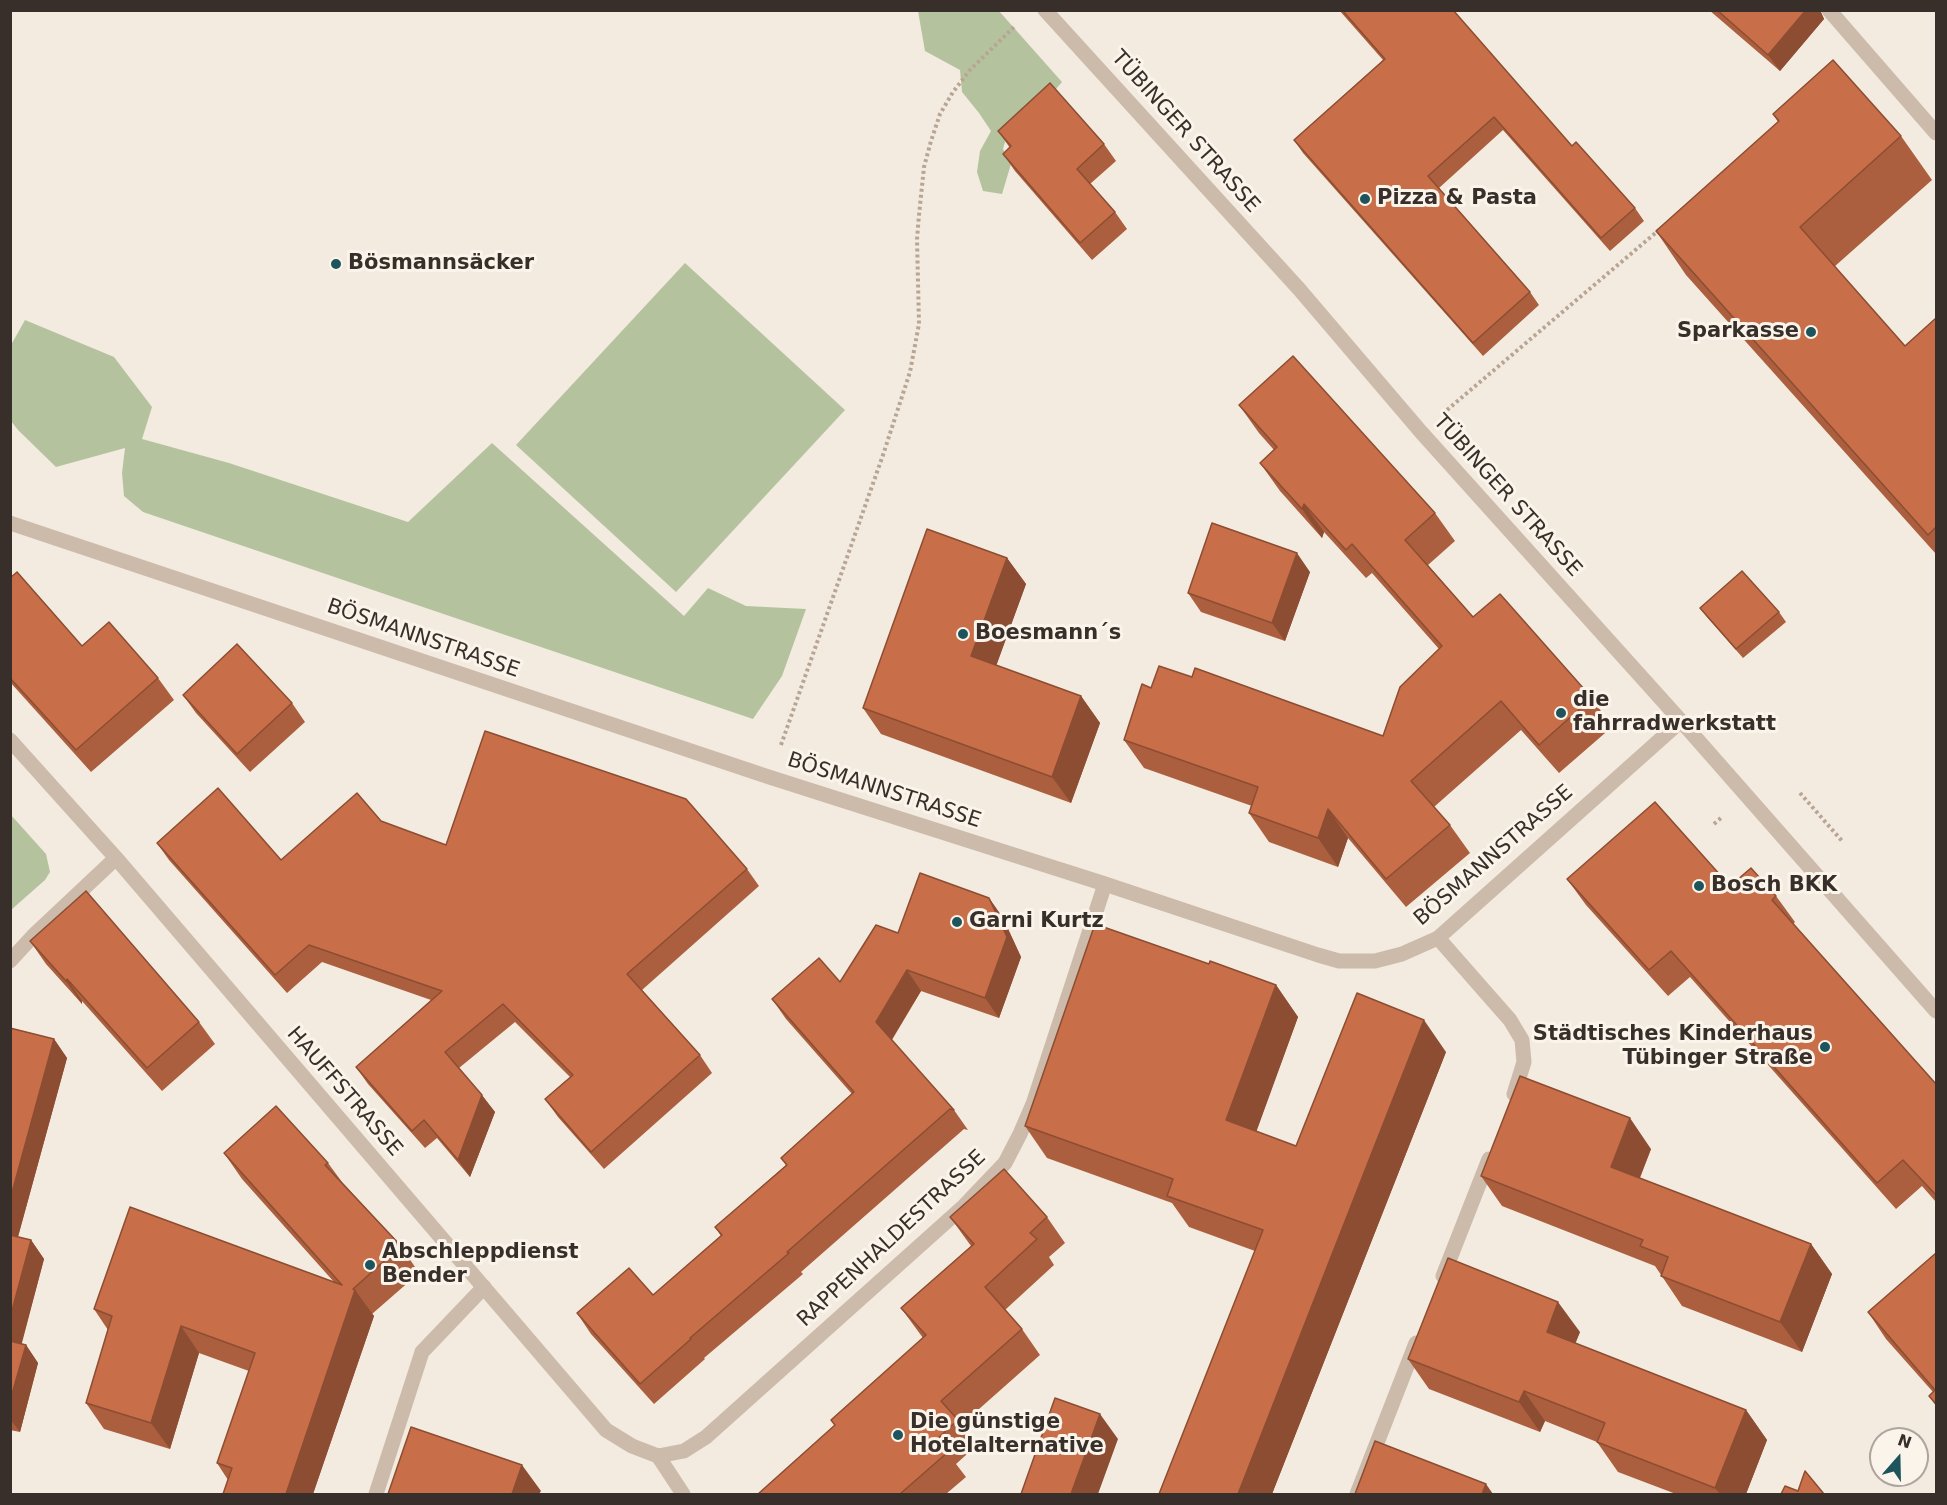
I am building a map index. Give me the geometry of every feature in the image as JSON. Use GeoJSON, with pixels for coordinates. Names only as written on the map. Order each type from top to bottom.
{"type":"FeatureCollection","features":[{"type":"Feature","properties":{"kind":"street","name":"TÜBINGER STRASSE"},"geometry":{"type":"LineString","coordinates":[[1045,10],[1299,289],[1421,432],[1681,721],[1936,1011]]}},
{"type":"Feature","properties":{"kind":"street"},"geometry":{"type":"LineString","coordinates":[[1829,10],[1936,133]]}},
{"type":"Feature","properties":{"kind":"street","name":"BÖSMANNSTRASSE"},"geometry":{"type":"LineString","coordinates":[[10,523],[769,777],[1339,961],[1375,961],[1402,954],[1438,938],[1681,721]]}},
{"type":"Feature","properties":{"kind":"street","name":"HAUFFSTRASSE"},"geometry":{"type":"LineString","coordinates":[[10,740],[116,858],[606,1430],[632,1446],[658,1456]]}},
{"type":"Feature","properties":{"kind":"street"},"geometry":{"type":"LineString","coordinates":[[10,962],[33,936],[116,858]]}},
{"type":"Feature","properties":{"kind":"street","name":"RAPPENHALDESTRASSE"},"geometry":{"type":"LineString","coordinates":[[658,1456],[684,1451],[706,1437],[964,1206],[1005,1163],[1033,1104],[1106,884]]}},
{"type":"Feature","properties":{"kind":"street"},"geometry":{"type":"LineString","coordinates":[[1438,938],[1510,1020],[1522,1040],[1524,1062],[1509,1107]]}},
{"type":"Feature","properties":{"kind":"street"},"geometry":{"type":"LineString","coordinates":[[1435,1295],[1496,1140]]}},
{"type":"Feature","properties":{"kind":"street"},"geometry":{"type":"LineString","coordinates":[[376,1494],[422,1352],[484,1287]]}},
{"type":"Feature","properties":{"kind":"street"},"geometry":{"type":"LineString","coordinates":[[1357,1494],[1422,1328]]}},
{"type":"Feature","properties":{"kind":"street"},"geometry":{"type":"LineString","coordinates":[[658,1456],[683,1494]]}},
{"type":"Feature","properties":{"kind":"path"},"geometry":{"type":"LineString","coordinates":[[769,777],[910,372],[919,324],[917,239],[919,214],[924,167],[931,141],[940,114],[953,92],[970,70],[1018,24]]}},
{"type":"Feature","properties":{"kind":"path"},"geometry":{"type":"LineString","coordinates":[[1421,432],[1665,225]]}},
{"type":"Feature","properties":{"kind":"path"},"geometry":{"type":"LineString","coordinates":[[1800,793],[1843,842]]}},
{"type":"Feature","properties":{"kind":"green space"},"geometry":{"type":"Polygon","coordinates":[[[918,11],[999,11],[1062,82],[1033,116],[1008,132],[1003,149],[1011,164],[1002,194],[983,191],[977,172],[980,151],[991,131],[962,92],[960,70],[925,51],[918,11]]]}},
{"type":"Feature","properties":{"kind":"green space"},"geometry":{"type":"Polygon","coordinates":[[[685,263],[845,410],[676,592],[516,445],[685,263]]]}},
{"type":"Feature","properties":{"kind":"green space"},"geometry":{"type":"Polygon","coordinates":[[[25,320],[114,357],[152,407],[142,439],[229,463],[408,522],[492,443],[684,616],[708,588],[746,606],[806,609],[782,676],[753,719],[143,512],[124,496],[122,473],[125,448],[56,467],[11,421],[11,345],[25,320]]]}},
{"type":"Feature","properties":{"kind":"green space"},"geometry":{"type":"Polygon","coordinates":[[[11,815],[46,854],[50,872],[45,880],[11,910],[11,815]]]}},
{"type":"Feature","properties":{"kind":"building"},"geometry":{"type":"Polygon","coordinates":[[[1342,10],[1453,10],[1572,146],[1576,142],[1635,208],[1601,238],[1494,117],[1428,176],[1530,292],[1473,343],[1294,140],[1385,59],[1342,10]]]}},
{"type":"Feature","properties":{"kind":"building"},"geometry":{"type":"Polygon","coordinates":[[[1717,10],[1806,10],[1768,55],[1717,10]]]}},
{"type":"Feature","properties":{"kind":"building"},"geometry":{"type":"Polygon","coordinates":[[[1833,60],[1901,136],[1800,227],[1905,346],[1936,318],[1936,527],[1928,535],[1656,231],[1779,121],[1773,114],[1833,60]]]}},
{"type":"Feature","properties":{"kind":"building"},"geometry":{"type":"Polygon","coordinates":[[[1050,83],[1104,144],[1077,169],[1115,212],[1080,243],[1003,154],[1011,146],[998,131],[1050,83]]]}},
{"type":"Feature","properties":{"kind":"building"},"geometry":{"type":"Polygon","coordinates":[[[1293,356],[1435,513],[1405,540],[1473,617],[1500,594],[1592,698],[1539,745],[1501,701],[1411,781],[1450,825],[1386,879],[1328,809],[1318,838],[1249,813],[1258,787],[1124,740],[1142,684],[1151,688],[1159,666],[1192,677],[1195,668],[1383,736],[1400,687],[1442,646],[1352,544],[1346,550],[1304,504],[1302,509],[1260,463],[1277,447],[1239,405],[1293,356]]]}},
{"type":"Feature","properties":{"kind":"building"},"geometry":{"type":"Polygon","coordinates":[[[1212,523],[1297,553],[1272,623],[1188,593],[1212,523]]]}},
{"type":"Feature","properties":{"kind":"building","name":"Boesmann´s"},"geometry":{"type":"Polygon","coordinates":[[[927,529],[1007,558],[971,656],[1081,696],[1052,777],[863,708],[927,529]]]}},
{"type":"Feature","properties":{"kind":"building"},"geometry":{"type":"Polygon","coordinates":[[[1742,571],[1779,612],[1736,649],[1700,608],[1742,571]]]}},
{"type":"Feature","properties":{"kind":"building"},"geometry":{"type":"Polygon","coordinates":[[[17,572],[82,646],[109,622],[158,678],[76,750],[10,678],[10,578],[17,572]]]}},
{"type":"Feature","properties":{"kind":"building"},"geometry":{"type":"Polygon","coordinates":[[[237,644],[292,703],[237,754],[183,695],[237,644]]]}},
{"type":"Feature","properties":{"kind":"building"},"geometry":{"type":"Polygon","coordinates":[[[485,731],[686,799],[747,869],[627,974],[700,1055],[591,1152],[545,1099],[573,1075],[503,1004],[445,1052],[482,1095],[458,1160],[424,1120],[412,1131],[356,1067],[442,991],[309,945],[275,975],[157,843],[218,788],[281,860],[357,793],[381,821],[446,845],[485,731]]]}},
{"type":"Feature","properties":{"kind":"building"},"geometry":{"type":"Polygon","coordinates":[[[1655,802],[1730,886],[1751,868],[1776,896],[1772,900],[1936,1084],[1936,1195],[1903,1160],[1877,1183],[1671,951],[1649,970],[1567,879],[1655,802]]]}},
{"type":"Feature","properties":{"kind":"building"},"geometry":{"type":"Polygon","coordinates":[[[920,873],[989,898],[1007,937],[985,998],[907,970],[876,1022],[954,1110],[950,1109],[640,1384],[577,1313],[629,1268],[653,1295],[722,1235],[715,1227],[787,1165],[781,1158],[854,1092],[772,999],[819,958],[840,982],[876,925],[898,933],[920,873]]]}},
{"type":"Feature","properties":{"kind":"building"},"geometry":{"type":"Polygon","coordinates":[[[86,891],[199,1022],[147,1068],[30,941],[86,891]]]}},
{"type":"Feature","properties":{"kind":"building"},"geometry":{"type":"Polygon","coordinates":[[[1095,924],[1276,985],[1226,1120],[1296,1146],[1357,993],[1424,1020],[1238,1494],[1159,1494],[1263,1230],[1167,1196],[1173,1179],[1025,1126],[1095,924]]]}},
{"type":"Feature","properties":{"kind":"building"},"geometry":{"type":"Polygon","coordinates":[[[10,1028],[54,1039],[10,1200],[10,1028]]]}},
{"type":"Feature","properties":{"kind":"building"},"geometry":{"type":"Polygon","coordinates":[[[1520,1076],[1630,1118],[1611,1167],[1811,1244],[1780,1322],[1661,1276],[1668,1257],[1640,1246],[1643,1240],[1481,1176],[1520,1076]]]}},
{"type":"Feature","properties":{"kind":"building"},"geometry":{"type":"Polygon","coordinates":[[[276,1106],[328,1163],[325,1165],[401,1246],[353,1289],[355,1290],[286,1494],[223,1494],[232,1468],[217,1463],[255,1353],[181,1326],[151,1423],[86,1403],[112,1316],[94,1309],[130,1207],[342,1285],[224,1153],[276,1106]]]}},
{"type":"Feature","properties":{"kind":"building"},"geometry":{"type":"Polygon","coordinates":[[[1004,1169],[1047,1217],[1030,1233],[1037,1239],[985,1287],[1022,1329],[941,1401],[958,1420],[937,1439],[948,1452],[900,1494],[758,1494],[835,1425],[831,1420],[926,1335],[901,1308],[974,1244],[950,1217],[1004,1169]]]}},
{"type":"Feature","properties":{"kind":"building"},"geometry":{"type":"Polygon","coordinates":[[[10,1235],[31,1240],[10,1318],[10,1235]]]}},
{"type":"Feature","properties":{"kind":"building"},"geometry":{"type":"Polygon","coordinates":[[[1936,1253],[1936,1404],[1929,1396],[1935,1390],[1868,1312],[1936,1253]]]}},
{"type":"Feature","properties":{"kind":"building"},"geometry":{"type":"Polygon","coordinates":[[[1448,1258],[1558,1302],[1547,1332],[1746,1410],[1715,1488],[1597,1442],[1605,1423],[1524,1391],[1519,1402],[1408,1359],[1448,1258]]]}},
{"type":"Feature","properties":{"kind":"building"},"geometry":{"type":"Polygon","coordinates":[[[10,1341],[26,1345],[10,1401],[10,1341]]]}},
{"type":"Feature","properties":{"kind":"building"},"geometry":{"type":"Polygon","coordinates":[[[1055,1398],[1100,1414],[1071,1494],[1021,1494],[1055,1398]]]}},
{"type":"Feature","properties":{"kind":"building"},"geometry":{"type":"Polygon","coordinates":[[[411,1427],[522,1465],[512,1494],[388,1494],[411,1427]]]}},
{"type":"Feature","properties":{"kind":"building"},"geometry":{"type":"Polygon","coordinates":[[[1375,1441],[1486,1484],[1482,1494],[1355,1494],[1375,1441]]]}},
{"type":"Feature","properties":{"kind":"building"},"geometry":{"type":"Polygon","coordinates":[[[1805,1471],[1824,1494],[1781,1494],[1785,1486],[1798,1491],[1805,1471]]]}},
{"type":"Feature","properties":{"kind":"place","name":"Pizza & Pasta"},"geometry":{"type":"Point","coordinates":[1365,199]}},
{"type":"Feature","properties":{"kind":"place","name":"Bösmannsäcker"},"geometry":{"type":"Point","coordinates":[336,264]}},
{"type":"Feature","properties":{"kind":"place","name":"Sparkasse"},"geometry":{"type":"Point","coordinates":[1811,332]}},
{"type":"Feature","properties":{"kind":"place","name":"Boesmann´s"},"geometry":{"type":"Point","coordinates":[963,634]}},
{"type":"Feature","properties":{"kind":"place","name":"die fahrradwerkstatt"},"geometry":{"type":"Point","coordinates":[1561,713]}},
{"type":"Feature","properties":{"kind":"place","name":"Bosch BKK"},"geometry":{"type":"Point","coordinates":[1699,886]}},
{"type":"Feature","properties":{"kind":"place","name":"Garni Kurtz"},"geometry":{"type":"Point","coordinates":[957,922]}},
{"type":"Feature","properties":{"kind":"place","name":"Städtisches Kinderhaus Tübinger Straße"},"geometry":{"type":"Point","coordinates":[1825,1047]}},
{"type":"Feature","properties":{"kind":"place","name":"Abschleppdienst Bender"},"geometry":{"type":"Point","coordinates":[370,1265]}},
{"type":"Feature","properties":{"kind":"place","name":"Die günstige Hotelalternative"},"geometry":{"type":"Point","coordinates":[898,1435]}}]}
